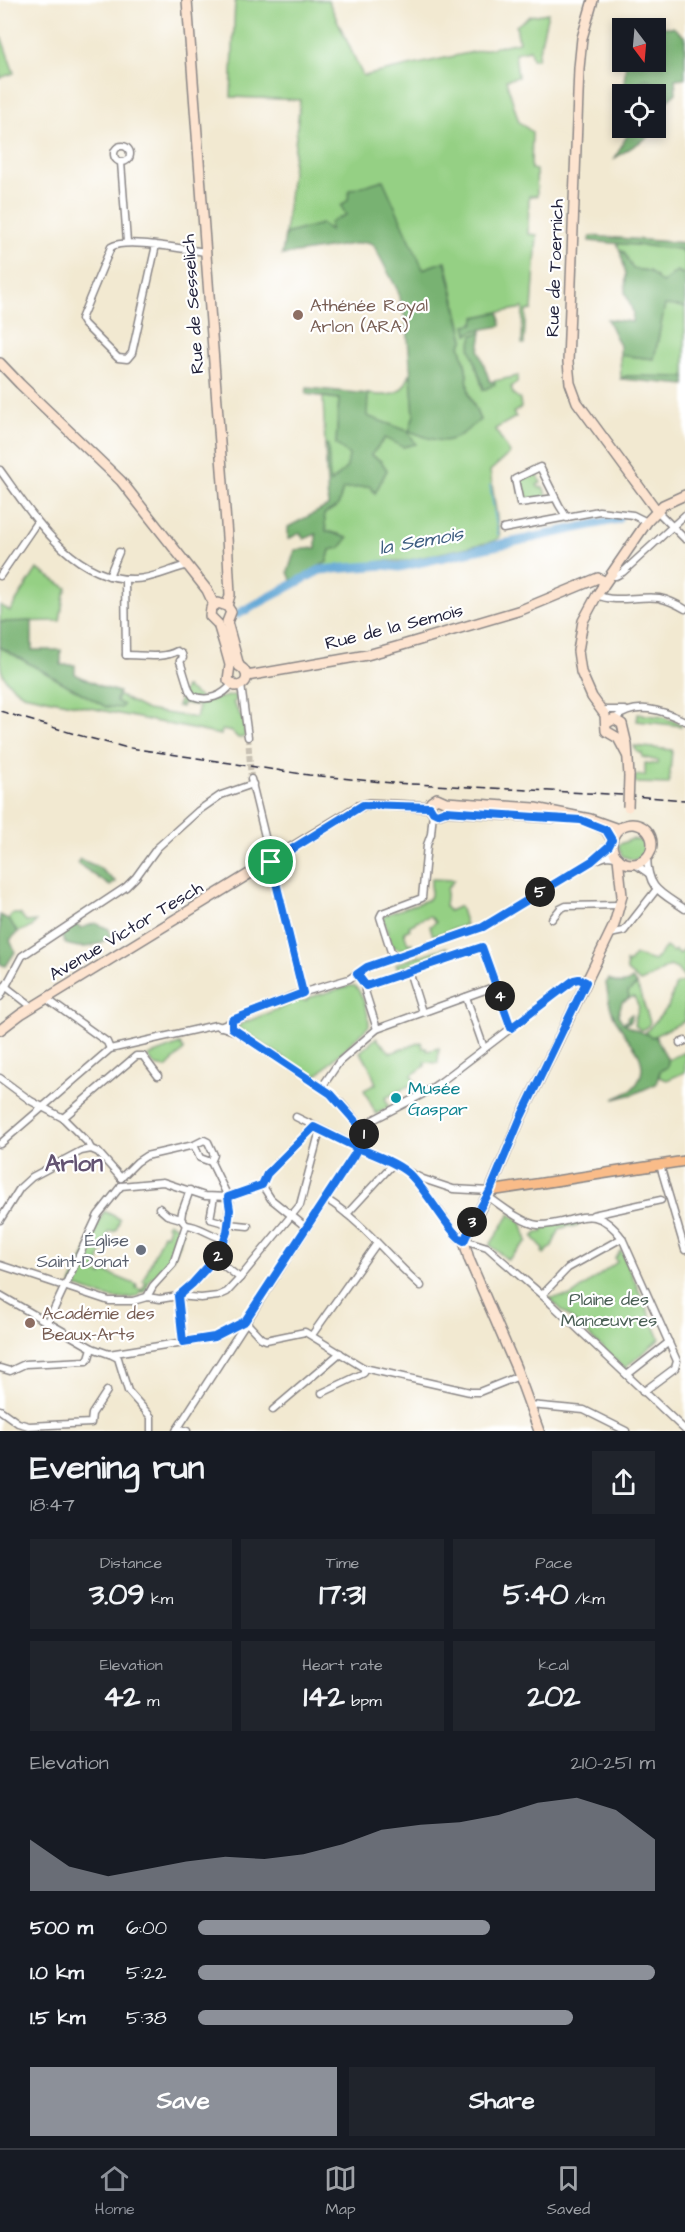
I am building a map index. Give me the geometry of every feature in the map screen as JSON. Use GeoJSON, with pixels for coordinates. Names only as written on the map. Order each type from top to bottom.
{"type":"FeatureCollection","features":[{"type":"Feature","properties":{"kind":"main road","name":"Rue de Sesselich"},"geometry":{"type":"LineString","coordinates":[[188,0],[227,537],[230,595],[228,606]]}},
{"type":"Feature","properties":{"kind":"main road","name":"Rue de Toernich"},"geometry":{"type":"LineString","coordinates":[[593,0],[582,38],[579,68],[568,362],[570,383],[577,402],[657,511]]}},
{"type":"Feature","properties":{"kind":"main road"},"geometry":{"type":"LineString","coordinates":[[0,363],[121,481],[186,561],[207,590],[214,605]]}},
{"type":"Feature","properties":{"kind":"main road"},"geometry":{"type":"LineString","coordinates":[[647,522],[670,501],[685,495]]}},
{"type":"Feature","properties":{"kind":"main road","name":"Rue de la Semois"},"geometry":{"type":"LineString","coordinates":[[247,676],[367,655],[521,610],[547,600],[596,576],[610,573],[621,562],[647,522]]}},
{"type":"Feature","properties":{"kind":"main road"},"geometry":{"type":"LineString","coordinates":[[610,573],[583,621],[578,651],[581,672],[592,698],[616,725]]}},
{"type":"Feature","properties":{"kind":"main road","name":"Rue de la Semois"},"geometry":{"type":"LineString","coordinates":[[547,600],[596,574],[610,573]]}},
{"type":"Feature","properties":{"kind":"main road","name":"Rue de la Semois"},"geometry":{"type":"LineString","coordinates":[[560,594],[598,578],[604,581],[600,592]]}},
{"type":"Feature","properties":{"kind":"main road"},"geometry":{"type":"LineString","coordinates":[[223,623],[231,612],[228,606],[221,603],[214,605],[210,616],[223,623],[235,668]]}},
{"type":"Feature","properties":{"kind":"main road"},"geometry":{"type":"LineString","coordinates":[[235,668],[245,670],[247,676],[245,682],[236,685],[227,677],[235,668]]}},
{"type":"Feature","properties":{"kind":"main road"},"geometry":{"type":"LineString","coordinates":[[588,688],[616,725],[627,755],[628,807],[621,827],[612,841]]}},
{"type":"Feature","properties":{"kind":"main road"},"geometry":{"type":"LineString","coordinates":[[539,1431],[519,1376],[469,1259],[464,1241],[610,934],[621,905],[622,886],[617,857],[606,830],[581,820],[461,811],[445,811],[439,814],[431,810],[431,802],[435,798],[440,798],[448,803],[535,808],[621,827],[638,824]]}},
{"type":"Feature","properties":{"kind":"main road","name":"Avenue Victor Tesch"},"geometry":{"type":"LineString","coordinates":[[0,1030],[32,1007],[363,805],[431,810]]}},
{"type":"Feature","properties":{"kind":"main road"},"geometry":{"type":"LineString","coordinates":[[622,886],[626,872],[647,857],[652,847],[648,830],[638,824],[628,807]]}},
{"type":"Feature","properties":{"kind":"main road"},"geometry":{"type":"LineString","coordinates":[[617,857],[629,864],[635,864]]}},
{"type":"Feature","properties":{"kind":"main road"},"geometry":{"type":"LineString","coordinates":[[488,1193],[685,1161]]}},
{"type":"Feature","properties":{"kind":"street"},"geometry":{"type":"LineString","coordinates":[[121,162],[127,242]]}},
{"type":"Feature","properties":{"kind":"street"},"geometry":{"type":"LineString","coordinates":[[156,245],[132,352],[127,359],[118,358],[84,324],[81,316],[108,252],[115,244],[127,242],[156,245],[206,252]]}},
{"type":"Feature","properties":{"kind":"street"},"geometry":{"type":"LineString","coordinates":[[555,498],[523,504],[519,501],[515,480],[540,467],[567,518]]}},
{"type":"Feature","properties":{"kind":"street"},"geometry":{"type":"LineString","coordinates":[[0,472],[37,522],[66,551],[83,563],[109,576],[138,579],[176,568],[186,561]]}},
{"type":"Feature","properties":{"kind":"street"},"geometry":{"type":"LineString","coordinates":[[503,529],[603,511],[633,515],[647,522]]}},
{"type":"Feature","properties":{"kind":"street"},"geometry":{"type":"LineString","coordinates":[[657,511],[685,539]]}},
{"type":"Feature","properties":{"kind":"street"},"geometry":{"type":"LineString","coordinates":[[610,573],[616,576],[623,572],[685,515]]}},
{"type":"Feature","properties":{"kind":"street"},"geometry":{"type":"LineString","coordinates":[[0,576],[37,522]]}},
{"type":"Feature","properties":{"kind":"street"},"geometry":{"type":"LineString","coordinates":[[109,576],[119,552]]}},
{"type":"Feature","properties":{"kind":"street"},"geometry":{"type":"LineString","coordinates":[[125,579],[126,655],[138,658],[172,657],[177,651],[181,652],[183,656],[180,661],[189,690],[194,696],[206,698],[223,694],[236,685],[248,737]]}},
{"type":"Feature","properties":{"kind":"street"},"geometry":{"type":"LineString","coordinates":[[600,592],[615,600],[657,598],[685,609]]}},
{"type":"Feature","properties":{"kind":"street"},"geometry":{"type":"LineString","coordinates":[[172,657],[176,662],[180,661]]}},
{"type":"Feature","properties":{"kind":"street"},"geometry":{"type":"LineString","coordinates":[[606,710],[635,708],[663,712],[685,721]]}},
{"type":"Feature","properties":{"kind":"street"},"geometry":{"type":"LineString","coordinates":[[616,725],[629,710]]}},
{"type":"Feature","properties":{"kind":"street"},"geometry":{"type":"LineString","coordinates":[[0,997],[22,956],[126,887],[157,848],[198,811],[221,795],[252,782],[303,993]]}},
{"type":"Feature","properties":{"kind":"street"},"geometry":{"type":"LineString","coordinates":[[393,958],[380,917],[382,913],[422,898],[427,845],[432,834],[431,810]]}},
{"type":"Feature","properties":{"kind":"street"},"geometry":{"type":"LineString","coordinates":[[592,861],[612,841]]}},
{"type":"Feature","properties":{"kind":"street"},"geometry":{"type":"LineString","coordinates":[[220,1027],[232,1020],[303,993],[349,979],[367,967],[483,927],[592,861],[607,856],[617,857]]}},
{"type":"Feature","properties":{"kind":"street"},"geometry":{"type":"LineString","coordinates":[[647,857],[648,874],[656,890],[685,909]]}},
{"type":"Feature","properties":{"kind":"street"},"geometry":{"type":"LineString","coordinates":[[635,864],[648,874]]}},
{"type":"Feature","properties":{"kind":"street"},"geometry":{"type":"LineString","coordinates":[[610,934],[624,931],[656,890]]}},
{"type":"Feature","properties":{"kind":"street"},"geometry":{"type":"LineString","coordinates":[[552,919],[560,909],[566,906],[621,905]]}},
{"type":"Feature","properties":{"kind":"street"},"geometry":{"type":"LineString","coordinates":[[366,986],[478,947],[484,950],[511,1028]]}},
{"type":"Feature","properties":{"kind":"street"},"geometry":{"type":"LineString","coordinates":[[409,971],[422,1012]]}},
{"type":"Feature","properties":{"kind":"street"},"geometry":{"type":"LineString","coordinates":[[357,974],[366,986],[365,991],[376,1029]]}},
{"type":"Feature","properties":{"kind":"street"},"geometry":{"type":"LineString","coordinates":[[362,1126],[423,1094],[574,980],[579,979],[586,982]]}},
{"type":"Feature","properties":{"kind":"street"},"geometry":{"type":"LineString","coordinates":[[5,986],[32,1007]]}},
{"type":"Feature","properties":{"kind":"street"},"geometry":{"type":"LineString","coordinates":[[322,1087],[339,1062],[376,1029],[496,986]]}},
{"type":"Feature","properties":{"kind":"street"},"geometry":{"type":"LineString","coordinates":[[466,997],[484,1048]]}},
{"type":"Feature","properties":{"kind":"street"},"geometry":{"type":"LineString","coordinates":[[47,999],[107,1042],[110,1049]]}},
{"type":"Feature","properties":{"kind":"street"},"geometry":{"type":"LineString","coordinates":[[187,1431],[176,1430],[326,1199],[358,1148],[364,1131],[340,1102],[322,1087],[237,1032],[232,1028],[232,1020]]}},
{"type":"Feature","properties":{"kind":"street"},"geometry":{"type":"LineString","coordinates":[[0,1144],[110,1049],[210,1026],[237,1032]]}},
{"type":"Feature","properties":{"kind":"street"},"geometry":{"type":"LineString","coordinates":[[63,1119],[136,1056],[143,1056],[158,1076]]}},
{"type":"Feature","properties":{"kind":"street"},"geometry":{"type":"LineString","coordinates":[[0,1078],[63,1119],[88,1143],[91,1149]]}},
{"type":"Feature","properties":{"kind":"street"},"geometry":{"type":"LineString","coordinates":[[29,1098],[39,1103],[50,1101]]}},
{"type":"Feature","properties":{"kind":"street"},"geometry":{"type":"LineString","coordinates":[[296,1117],[408,1172],[453,1189],[488,1193],[496,1202],[518,1217],[537,1225],[661,1200]]}},
{"type":"Feature","properties":{"kind":"street"},"geometry":{"type":"LineString","coordinates":[[121,1186],[163,1182],[214,1197],[228,1197],[262,1185],[267,1174],[284,1156],[317,1128]]}},
{"type":"Feature","properties":{"kind":"street"},"geometry":{"type":"LineString","coordinates":[[0,1265],[109,1301],[133,1301],[147,1297],[160,1299],[178,1296],[201,1298],[218,1296],[227,1292],[240,1278],[300,1205],[317,1128]]}},
{"type":"Feature","properties":{"kind":"street"},"geometry":{"type":"LineString","coordinates":[[121,1178],[146,1156],[204,1140],[208,1142],[214,1155],[211,1162]]}},
{"type":"Feature","properties":{"kind":"street"},"geometry":{"type":"LineString","coordinates":[[178,1296],[215,1259],[226,1239],[228,1224],[230,1201],[211,1162],[200,1158],[194,1144]]}},
{"type":"Feature","properties":{"kind":"street"},"geometry":{"type":"LineString","coordinates":[[0,1220],[20,1188],[32,1177],[81,1151],[91,1149],[98,1152],[121,1178],[121,1186],[98,1215],[48,1322]]}},
{"type":"Feature","properties":{"kind":"street"},"geometry":{"type":"LineString","coordinates":[[347,1214],[393,1164]]}},
{"type":"Feature","properties":{"kind":"street"},"geometry":{"type":"LineString","coordinates":[[660,1165],[685,1250]]}},
{"type":"Feature","properties":{"kind":"street"},"geometry":{"type":"LineString","coordinates":[[408,1172],[456,1235],[464,1241],[487,1247],[542,1295],[685,1430]]}},
{"type":"Feature","properties":{"kind":"street"},"geometry":{"type":"LineString","coordinates":[[262,1185],[271,1199],[307,1228]]}},
{"type":"Feature","properties":{"kind":"street"},"geometry":{"type":"LineString","coordinates":[[181,1219],[190,1190]]}},
{"type":"Feature","properties":{"kind":"street"},"geometry":{"type":"LineString","coordinates":[[214,1197],[210,1219],[248,1226]]}},
{"type":"Feature","properties":{"kind":"street"},"geometry":{"type":"LineString","coordinates":[[326,1199],[358,1222],[421,1286]]}},
{"type":"Feature","properties":{"kind":"street"},"geometry":{"type":"LineString","coordinates":[[159,1208],[167,1215],[181,1219],[186,1225],[226,1239]]}},
{"type":"Feature","properties":{"kind":"street"},"geometry":{"type":"LineString","coordinates":[[589,1216],[610,1224],[622,1238],[677,1361],[675,1368],[643,1392]]}},
{"type":"Feature","properties":{"kind":"street"},"geometry":{"type":"LineString","coordinates":[[147,1297],[150,1289],[175,1261],[186,1225]]}},
{"type":"Feature","properties":{"kind":"street"},"geometry":{"type":"LineString","coordinates":[[542,1295],[568,1268],[622,1238]]}},
{"type":"Feature","properties":{"kind":"street"},"geometry":{"type":"LineString","coordinates":[[312,1335],[377,1243]]}},
{"type":"Feature","properties":{"kind":"street"},"geometry":{"type":"LineString","coordinates":[[215,1259],[240,1278]]}},
{"type":"Feature","properties":{"kind":"street"},"geometry":{"type":"LineString","coordinates":[[0,1295],[92,1348],[109,1354],[121,1362],[124,1383],[128,1391],[151,1417],[151,1431]]}},
{"type":"Feature","properties":{"kind":"street"},"geometry":{"type":"LineString","coordinates":[[178,1296],[183,1342]]}},
{"type":"Feature","properties":{"kind":"street"},"geometry":{"type":"LineString","coordinates":[[245,1321],[266,1341],[305,1332],[364,1368],[473,1393],[519,1376]]}},
{"type":"Feature","properties":{"kind":"street"},"geometry":{"type":"LineString","coordinates":[[109,1354],[214,1337],[245,1321]]}},
{"type":"Feature","properties":{"kind":"street"},"geometry":{"type":"LineString","coordinates":[[627,1376],[669,1342]]}},
{"type":"Feature","properties":{"kind":"street"},"geometry":{"type":"LineString","coordinates":[[0,1368],[10,1371],[25,1364],[86,1361],[92,1348]]}},
{"type":"Feature","properties":{"kind":"street"},"geometry":{"type":"LineString","coordinates":[[273,1410],[340,1353]]}},
{"type":"Feature","properties":{"kind":"street"},"geometry":{"type":"LineString","coordinates":[[322,1393],[358,1377],[364,1373],[364,1368]]}},
{"type":"Feature","properties":{"kind":"street"},"geometry":{"type":"LineString","coordinates":[[0,1410],[18,1424],[40,1428],[91,1423],[92,1414],[107,1392]]}},
{"type":"Feature","properties":{"kind":"street"},"geometry":{"type":"LineString","coordinates":[[530,1405],[584,1410],[627,1431]]}},
{"type":"Feature","properties":{"kind":"green space"},"geometry":{"type":"Polygon","coordinates":[[[235,0],[328,0],[363,76],[519,42],[516,26],[530,16],[548,13],[537,59],[532,59],[530,50],[515,53],[518,77],[506,80],[519,122],[532,132],[531,169],[536,170],[537,196],[529,196],[528,234],[537,235],[532,310],[526,311],[524,344],[522,344],[523,308],[476,317],[473,331],[482,329],[482,332],[473,335],[476,366],[483,390],[494,384],[494,381],[518,376],[517,382],[511,387],[513,394],[520,399],[521,408],[513,413],[516,417],[495,429],[510,453],[490,471],[500,537],[495,541],[405,561],[384,561],[312,571],[327,562],[330,550],[339,534],[326,531],[324,514],[343,489],[370,486],[375,493],[387,470],[381,461],[371,455],[385,438],[403,447],[408,431],[366,416],[368,394],[390,395],[395,393],[404,386],[411,371],[414,415],[410,431],[480,420],[469,394],[460,345],[464,339],[446,261],[423,269],[348,200],[346,215],[331,230],[321,224],[285,234],[300,100],[231,97],[235,0]]]}},
{"type":"Feature","properties":{"kind":"green space"},"geometry":{"type":"Polygon","coordinates":[[[666,27],[673,27],[685,37],[685,78],[675,79],[676,93],[666,102],[666,84],[656,84],[647,79],[639,84],[624,84],[625,72],[666,72],[666,27]]]}},
{"type":"Feature","properties":{"kind":"green space"},"geometry":{"type":"Polygon","coordinates":[[[0,33],[14,73],[0,78],[0,33]]]}},
{"type":"Feature","properties":{"kind":"green space"},"geometry":{"type":"Polygon","coordinates":[[[647,79],[656,84],[639,84],[647,79]]]}},
{"type":"Feature","properties":{"kind":"green space"},"geometry":{"type":"Polygon","coordinates":[[[626,138],[646,138],[615,158],[626,138]]]}},
{"type":"Feature","properties":{"kind":"green space"},"geometry":{"type":"Polygon","coordinates":[[[383,180],[423,269],[445,261],[464,340],[460,345],[469,394],[480,420],[454,439],[440,441],[409,431],[414,415],[407,326],[398,291],[373,244],[367,242],[282,255],[285,234],[321,224],[330,230],[330,222],[346,215],[341,206],[348,200],[349,190],[383,180]]]}},
{"type":"Feature","properties":{"kind":"green space"},"geometry":{"type":"Polygon","coordinates":[[[590,236],[685,243],[685,256],[680,249],[589,241],[590,236]]]}},
{"type":"Feature","properties":{"kind":"green space"},"geometry":{"type":"Polygon","coordinates":[[[617,243],[680,249],[685,256],[685,275],[677,271],[662,284],[649,271],[632,269],[617,243]]]}},
{"type":"Feature","properties":{"kind":"green space"},"geometry":{"type":"Polygon","coordinates":[[[620,251],[624,252],[633,269],[649,271],[662,283],[677,271],[685,275],[685,307],[665,305],[654,359],[620,355],[620,346],[607,319],[632,322],[633,312],[625,292],[626,274],[620,251]]]}},
{"type":"Feature","properties":{"kind":"green space"},"geometry":{"type":"Polygon","coordinates":[[[665,304],[685,307],[685,377],[626,376],[621,379],[620,355],[654,359],[665,304]]]}},
{"type":"Feature","properties":{"kind":"green space"},"geometry":{"type":"Polygon","coordinates":[[[499,312],[501,326],[473,331],[468,335],[466,325],[473,324],[476,317],[499,312]]]}},
{"type":"Feature","properties":{"kind":"green space"},"geometry":{"type":"Polygon","coordinates":[[[482,332],[479,351],[490,382],[494,381],[495,384],[484,390],[470,347],[473,335],[482,332]]]}},
{"type":"Feature","properties":{"kind":"green space"},"geometry":{"type":"Polygon","coordinates":[[[626,376],[685,377],[685,385],[621,379],[626,376]]]}},
{"type":"Feature","properties":{"kind":"green space"},"geometry":{"type":"Polygon","coordinates":[[[307,388],[368,394],[367,416],[408,431],[416,444],[403,447],[385,438],[371,455],[381,461],[387,470],[375,493],[370,486],[343,489],[338,506],[324,514],[326,531],[348,538],[340,548],[330,550],[327,562],[292,582],[288,572],[295,550],[316,548],[316,534],[304,539],[300,533],[288,539],[288,527],[328,506],[325,445],[328,445],[330,482],[347,467],[349,455],[336,444],[339,399],[306,394],[307,388]]]}},
{"type":"Feature","properties":{"kind":"green space"},"geometry":{"type":"Polygon","coordinates":[[[323,397],[339,399],[336,444],[350,455],[347,467],[332,482],[329,481],[328,446],[325,445],[323,397]]]}},
{"type":"Feature","properties":{"kind":"green space"},"geometry":{"type":"Polygon","coordinates":[[[537,470],[541,472],[537,474],[541,483],[537,485],[539,488],[543,487],[547,496],[552,497],[522,500],[518,481],[537,470]]]}},
{"type":"Feature","properties":{"kind":"green space"},"geometry":{"type":"Polygon","coordinates":[[[37,569],[67,588],[60,621],[0,622],[0,605],[10,611],[37,569]]]}},
{"type":"Feature","properties":{"kind":"green space"},"geometry":{"type":"Polygon","coordinates":[[[32,621],[32,650],[61,650],[61,665],[75,665],[75,674],[102,687],[119,692],[116,701],[123,705],[121,708],[106,707],[0,647],[0,622],[32,621]]]}},
{"type":"Feature","properties":{"kind":"green space"},"geometry":{"type":"Polygon","coordinates":[[[0,647],[106,707],[116,702],[118,695],[147,710],[196,718],[199,706],[183,703],[182,707],[177,706],[185,687],[205,701],[234,695],[237,699],[233,703],[244,721],[245,737],[238,738],[232,732],[222,730],[221,735],[23,694],[3,675],[0,647]]]}},
{"type":"Feature","properties":{"kind":"green space"},"geometry":{"type":"Polygon","coordinates":[[[638,714],[663,717],[681,726],[637,721],[638,714]]]}},
{"type":"Feature","properties":{"kind":"green space"},"geometry":{"type":"Polygon","coordinates":[[[634,746],[672,750],[669,784],[635,783],[635,775],[645,776],[645,763],[657,764],[658,761],[642,757],[642,753],[637,752],[634,746]]]}},
{"type":"Feature","properties":{"kind":"green space"},"geometry":{"type":"Polygon","coordinates":[[[632,839],[648,842],[642,857],[634,860],[622,856],[618,845],[632,839]]]}},
{"type":"Feature","properties":{"kind":"green space"},"geometry":{"type":"Polygon","coordinates":[[[80,859],[98,867],[116,882],[110,886],[77,863],[80,859]]]}},
{"type":"Feature","properties":{"kind":"green space"},"geometry":{"type":"Polygon","coordinates":[[[431,879],[454,880],[447,889],[445,906],[449,911],[460,906],[466,925],[433,936],[430,926],[436,922],[430,916],[416,921],[409,926],[410,929],[404,932],[408,944],[412,943],[413,946],[402,950],[392,946],[383,919],[385,915],[427,900],[431,896],[431,879]]]}},
{"type":"Feature","properties":{"kind":"green space"},"geometry":{"type":"Polygon","coordinates":[[[12,914],[20,914],[27,922],[36,921],[32,927],[18,932],[8,919],[12,914]]]}},
{"type":"Feature","properties":{"kind":"green space"},"geometry":{"type":"Polygon","coordinates":[[[0,915],[8,919],[18,932],[10,940],[15,952],[6,966],[0,964],[0,915]]]}},
{"type":"Feature","properties":{"kind":"green space"},"geometry":{"type":"Polygon","coordinates":[[[95,923],[109,929],[110,937],[94,945],[78,947],[66,944],[61,936],[62,932],[73,924],[82,928],[95,923]]]}},
{"type":"Feature","properties":{"kind":"green space"},"geometry":{"type":"Polygon","coordinates":[[[446,947],[448,948],[444,949],[445,954],[398,969],[396,964],[446,947]]]}},
{"type":"Feature","properties":{"kind":"green space"},"geometry":{"type":"Polygon","coordinates":[[[666,947],[680,954],[685,947],[685,979],[677,969],[670,966],[640,982],[627,971],[626,961],[628,964],[635,955],[654,961],[666,947]]]}},
{"type":"Feature","properties":{"kind":"green space"},"geometry":{"type":"Polygon","coordinates":[[[609,979],[620,984],[632,979],[637,985],[628,992],[629,998],[622,1002],[618,1015],[623,1023],[632,1014],[631,1021],[625,1024],[652,1037],[655,1036],[668,1060],[667,1067],[660,1071],[656,1084],[634,1094],[614,1099],[633,1088],[641,1076],[642,1069],[637,1050],[625,1036],[613,1014],[606,983],[609,979]]]}},
{"type":"Feature","properties":{"kind":"green space"},"geometry":{"type":"Polygon","coordinates":[[[683,982],[685,984],[685,1021],[652,1037],[645,1033],[668,1007],[676,984],[683,982]]]}},
{"type":"Feature","properties":{"kind":"green space"},"geometry":{"type":"Polygon","coordinates":[[[637,985],[650,1022],[642,1030],[635,1023],[639,1007],[634,997],[629,998],[628,992],[637,985]]]}},
{"type":"Feature","properties":{"kind":"green space"},"geometry":{"type":"Polygon","coordinates":[[[355,986],[361,994],[367,1010],[369,1026],[314,1078],[236,1026],[300,1000],[306,1001],[308,998],[355,986]]]}},
{"type":"Feature","properties":{"kind":"green space"},"geometry":{"type":"Polygon","coordinates":[[[376,1038],[391,1053],[421,1042],[423,1048],[428,1051],[439,1048],[438,1063],[425,1062],[425,1066],[412,1075],[415,1083],[385,1098],[389,1107],[376,1114],[364,1090],[376,1084],[368,1063],[360,1052],[376,1038]]]}},
{"type":"Feature","properties":{"kind":"green space"},"geometry":{"type":"Polygon","coordinates":[[[180,1044],[184,1050],[166,1068],[155,1066],[148,1056],[180,1044]]]}},
{"type":"Feature","properties":{"kind":"green space"},"geometry":{"type":"Polygon","coordinates":[[[685,1051],[685,1072],[667,1080],[659,1077],[660,1071],[667,1067],[668,1060],[685,1051]]]}},
{"type":"Feature","properties":{"kind":"green space"},"geometry":{"type":"Polygon","coordinates":[[[104,1211],[120,1219],[116,1231],[109,1232],[95,1272],[102,1275],[103,1271],[137,1285],[136,1288],[142,1290],[146,1282],[143,1281],[163,1234],[166,1235],[168,1222],[182,1230],[179,1243],[169,1262],[156,1278],[151,1277],[145,1292],[140,1292],[138,1296],[113,1298],[71,1285],[104,1211]]]}},
{"type":"Feature","properties":{"kind":"green space"},"geometry":{"type":"Polygon","coordinates":[[[510,1214],[521,1222],[527,1241],[508,1260],[490,1245],[510,1214]]]}},
{"type":"Feature","properties":{"kind":"green space"},"geometry":{"type":"Polygon","coordinates":[[[582,1218],[582,1222],[576,1227],[568,1226],[560,1229],[552,1246],[544,1254],[542,1252],[544,1249],[533,1237],[543,1232],[541,1225],[582,1218]]]}},
{"type":"Feature","properties":{"kind":"green space","name":"Plaine des Manœuvres"},"geometry":{"type":"Polygon","coordinates":[[[621,1250],[660,1339],[627,1366],[627,1371],[549,1298],[571,1296],[617,1262],[615,1258],[621,1250]]]}},
{"type":"Feature","properties":{"kind":"waterway"},"geometry":{"type":"LineString","coordinates":[[490,485],[498,535]]}},
{"type":"Feature","properties":{"kind":"waterway","name":"la Semois"},"geometry":{"type":"LineString","coordinates":[[238,614],[320,570],[384,565],[399,567],[618,519]]}},
{"type":"Feature","properties":{"kind":"waterway","name":"la Semois"},"geometry":{"type":"LineString","coordinates":[[501,540],[503,544]]}},
{"type":"Feature","properties":{"kind":"tunnel"},"geometry":{"type":"LineString","coordinates":[[248,737],[251,779]]}},
{"type":"Feature","properties":{"kind":"railway"},"geometry":{"type":"LineString","coordinates":[[0,711],[124,747],[309,775],[393,783],[685,800]]}},
{"type":"Feature","properties":{"kind":"place","name":"Athénée Royal Arlon (ARA)"},"geometry":{"type":"Point","coordinates":[298,315]}},
{"type":"Feature","properties":{"kind":"place","name":"Musée Gaspar"},"geometry":{"type":"Point","coordinates":[396,1098]}},
{"type":"Feature","properties":{"kind":"place","name":"Église Saint-Donat"},"geometry":{"type":"Point","coordinates":[141,1250]}},
{"type":"Feature","properties":{"kind":"place","name":"Académie des Beaux-Arts"},"geometry":{"type":"Point","coordinates":[30,1323]}},
{"type":"Feature","properties":{"kind":"district","name":"Arlon"},"geometry":{"type":"Point","coordinates":[74,1164]}},
{"type":"Feature","properties":{"kind":"route"},"geometry":{"type":"LineString","coordinates":[[271,862],[303,993],[232,1020],[232,1028],[331,1094],[362,1126],[364,1131],[361,1141],[358,1148],[354,1155],[245,1321],[214,1337],[183,1342],[178,1296],[220,1253],[227,1232],[230,1210],[228,1197],[262,1185],[267,1174],[314,1127],[351,1145],[358,1148],[365,1151],[393,1164],[408,1172],[459,1239],[464,1241],[490,1191],[521,1117],[586,982],[579,979],[574,980],[511,1028],[482,947],[366,986],[357,974],[367,967],[483,927],[592,861],[609,846],[612,840],[606,830],[595,824],[569,818],[445,811],[437,814],[430,807],[363,805],[271,862]]}}]}
